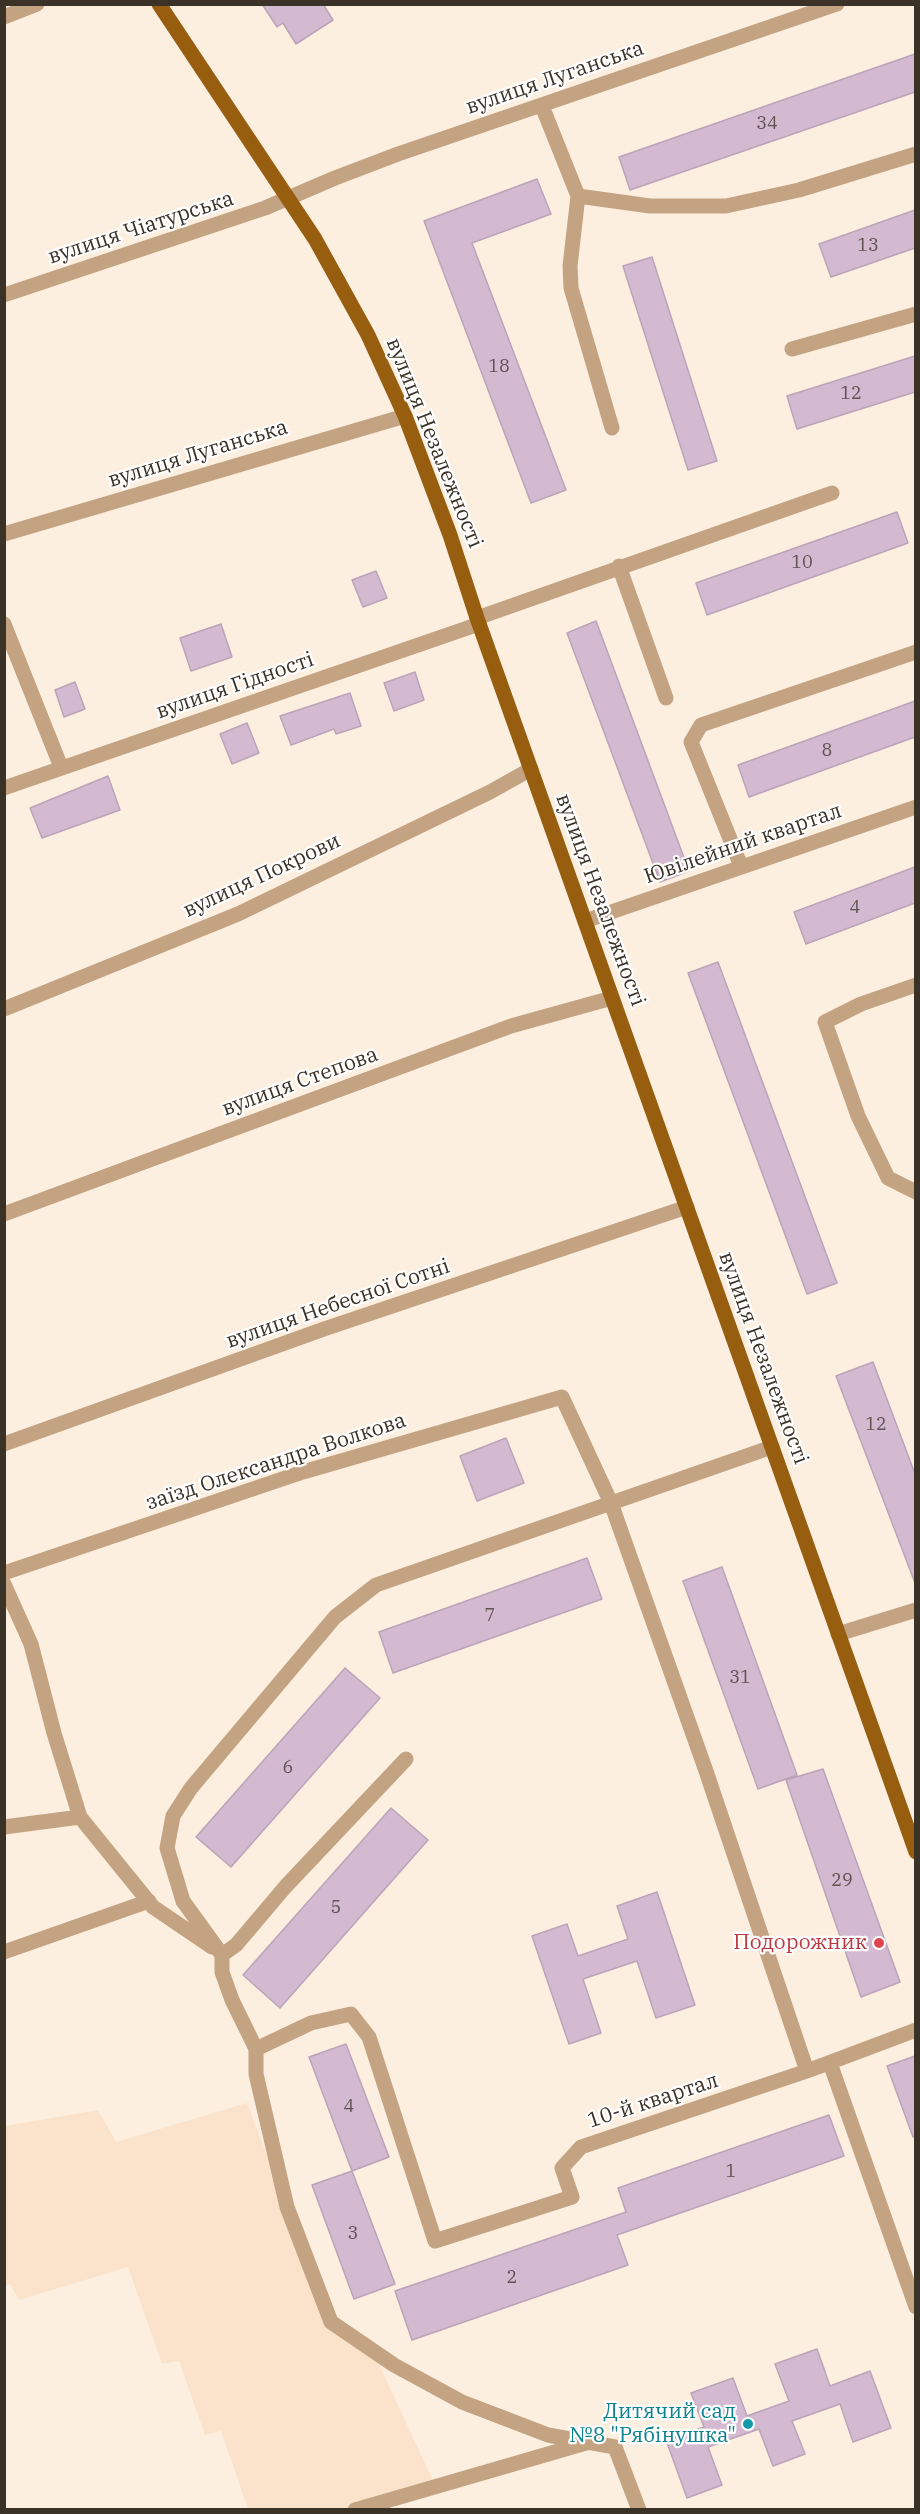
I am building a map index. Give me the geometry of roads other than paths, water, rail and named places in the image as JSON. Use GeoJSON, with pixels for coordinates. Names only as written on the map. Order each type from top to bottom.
{"type":"FeatureCollection","features":[{"type":"Feature","properties":{"kind":"main road","name":"вулиця Незалежності"},"geometry":{"type":"LineString","coordinates":[[159,4],[290,199],[340,281],[369,334],[405,416],[450,535],[478,621],[915,1852]]}},
{"type":"Feature","properties":{"kind":"street"},"geometry":{"type":"LineString","coordinates":[[4,17],[37,4]]}},
{"type":"Feature","properties":{"kind":"street","name":"вулиця Луганська"},"geometry":{"type":"LineString","coordinates":[[290,199],[353,171],[837,4]]}},
{"type":"Feature","properties":{"kind":"street"},"geometry":{"type":"LineString","coordinates":[[542,105],[578,196],[570,266],[571,288],[612,428]]}},
{"type":"Feature","properties":{"kind":"street"},"geometry":{"type":"LineString","coordinates":[[578,196],[650,206],[726,206],[799,190],[915,154]]}},
{"type":"Feature","properties":{"kind":"street","name":"вулиця Чіатурська"},"geometry":{"type":"LineString","coordinates":[[4,295],[290,199]]}},
{"type":"Feature","properties":{"kind":"street"},"geometry":{"type":"LineString","coordinates":[[792,350],[915,314]]}},
{"type":"Feature","properties":{"kind":"street","name":"вулиця Луганська"},"geometry":{"type":"LineString","coordinates":[[4,534],[405,416]]}},
{"type":"Feature","properties":{"kind":"street","name":"вулиця Гідності"},"geometry":{"type":"LineString","coordinates":[[4,788],[478,621],[619,566],[832,493]]}},
{"type":"Feature","properties":{"kind":"street"},"geometry":{"type":"LineString","coordinates":[[619,566],[666,698]]}},
{"type":"Feature","properties":{"kind":"street"},"geometry":{"type":"LineString","coordinates":[[4,624],[61,767]]}},
{"type":"Feature","properties":{"kind":"street"},"geometry":{"type":"LineString","coordinates":[[741,866],[691,742],[701,725],[915,652]]}},
{"type":"Feature","properties":{"kind":"street","name":"вулиця Покрови"},"geometry":{"type":"LineString","coordinates":[[4,1009],[238,914],[490,792],[531,769]]}},
{"type":"Feature","properties":{"kind":"street","name":"Ювілейний квартал"},"geometry":{"type":"LineString","coordinates":[[585,921],[915,807]]}},
{"type":"Feature","properties":{"kind":"street"},"geometry":{"type":"LineString","coordinates":[[915,985],[861,1004],[825,1022],[858,1116],[888,1178],[915,1192]]}},
{"type":"Feature","properties":{"kind":"street","name":"вулиця Степова"},"geometry":{"type":"LineString","coordinates":[[4,1214],[511,1026],[612,998]]}},
{"type":"Feature","properties":{"kind":"street","name":"вулиця Небесної Сотні"},"geometry":{"type":"LineString","coordinates":[[4,1444],[324,1329],[687,1207]]}},
{"type":"Feature","properties":{"kind":"street","name":"заїзд Олександра Волкова"},"geometry":{"type":"LineString","coordinates":[[4,1574],[303,1472],[562,1397],[611,1503]]}},
{"type":"Feature","properties":{"kind":"street"},"geometry":{"type":"LineString","coordinates":[[639,2510],[615,2447],[548,2435],[462,2402],[394,2365],[331,2322],[287,2206],[256,2074],[256,2049],[232,2000],[222,1972],[222,1955],[183,1901],[167,1848],[174,1816],[191,1788],[335,1617],[376,1585],[772,1447]]}},
{"type":"Feature","properties":{"kind":"street"},"geometry":{"type":"LineString","coordinates":[[611,1503],[706,1771],[807,2072]]}},
{"type":"Feature","properties":{"kind":"street"},"geometry":{"type":"LineString","coordinates":[[4,1584],[31,1644],[54,1733],[80,1817],[149,1901],[222,1955]]}},
{"type":"Feature","properties":{"kind":"street"},"geometry":{"type":"LineString","coordinates":[[838,1634],[915,1610]]}},
{"type":"Feature","properties":{"kind":"street"},"geometry":{"type":"LineString","coordinates":[[222,1955],[236,1945],[286,1886],[406,1759]]}},
{"type":"Feature","properties":{"kind":"street"},"geometry":{"type":"LineString","coordinates":[[4,1827],[80,1817]]}},
{"type":"Feature","properties":{"kind":"street"},"geometry":{"type":"LineString","coordinates":[[4,1952],[149,1901]]}},
{"type":"Feature","properties":{"kind":"street","name":"10-й квартал"},"geometry":{"type":"LineString","coordinates":[[256,2049],[311,2023],[351,2014],[369,2037],[435,2241],[572,2197],[562,2168],[581,2147],[807,2072],[915,2031]]}},
{"type":"Feature","properties":{"kind":"street"},"geometry":{"type":"LineString","coordinates":[[830,2063],[915,2307]]}},
{"type":"Feature","properties":{"kind":"street"},"geometry":{"type":"LineString","coordinates":[[355,2510],[589,2442]]}},
{"type":"Feature","properties":{"kind":"place","name":"Подорожник"},"geometry":{"type":"Point","coordinates":[879,1943]}},
{"type":"Feature","properties":{"kind":"place","name":"Дитячий сад №8 \"Рябінушка\""},"geometry":{"type":"Point","coordinates":[748,2424]}}]}
